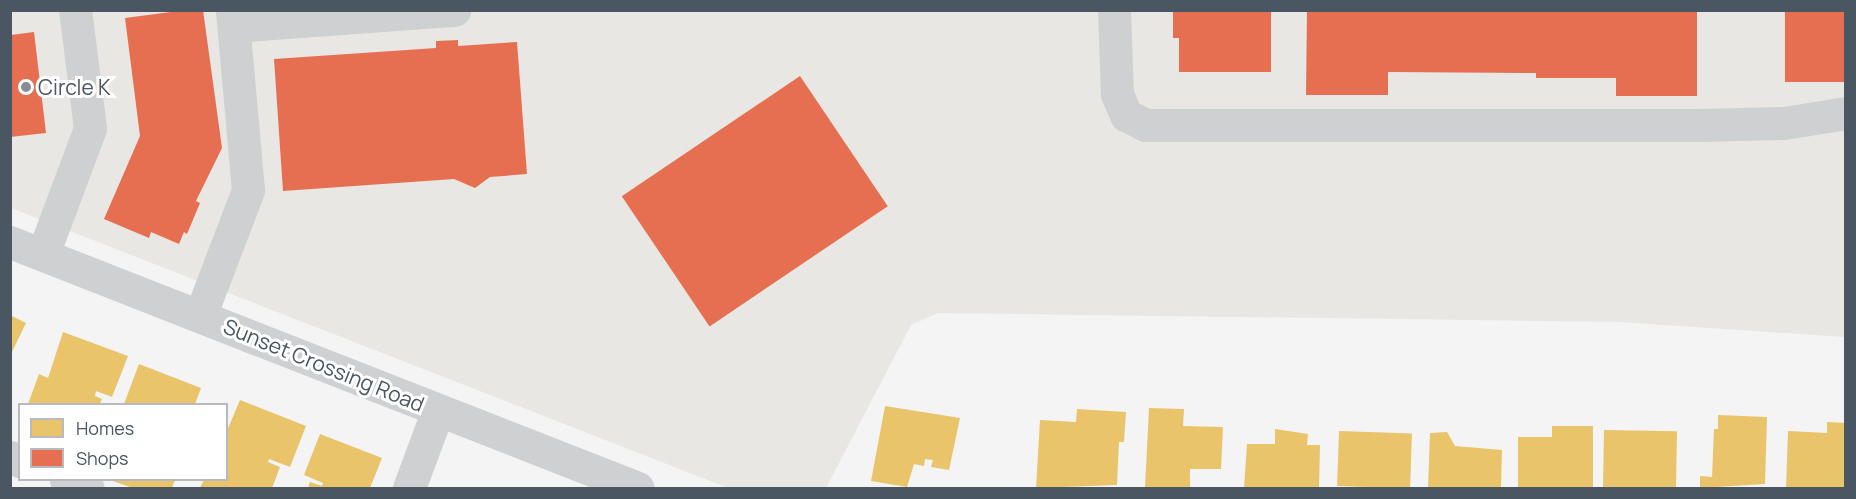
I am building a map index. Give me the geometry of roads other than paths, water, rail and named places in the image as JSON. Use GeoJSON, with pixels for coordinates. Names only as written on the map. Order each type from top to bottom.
{"type":"FeatureCollection","features":[{"type":"Feature","properties":{"kind":"street"},"geometry":{"type":"LineString","coordinates":[[44,255],[90,128],[75,10]]}},
{"type":"Feature","properties":{"kind":"street"},"geometry":{"type":"LineString","coordinates":[[201,316],[248,190],[233,18],[453,10]]}},
{"type":"Feature","properties":{"kind":"street"},"geometry":{"type":"LineString","coordinates":[[1114,10],[1117,94],[1126,115],[1146,125],[1784,123],[1845,113]]}},
{"type":"Feature","properties":{"kind":"street","name":"Sunset Crossing Road"},"geometry":{"type":"LineString","coordinates":[[10,242],[638,489]]}},
{"type":"Feature","properties":{"kind":"street"},"geometry":{"type":"LineString","coordinates":[[409,489],[438,410]]}},
{"type":"Feature","properties":{"kind":"street"},"geometry":{"type":"LineString","coordinates":[[68,481],[88,489]]}},
{"type":"Feature","properties":{"kind":"place","name":"Circle K"},"geometry":{"type":"Point","coordinates":[26,87]}}]}
